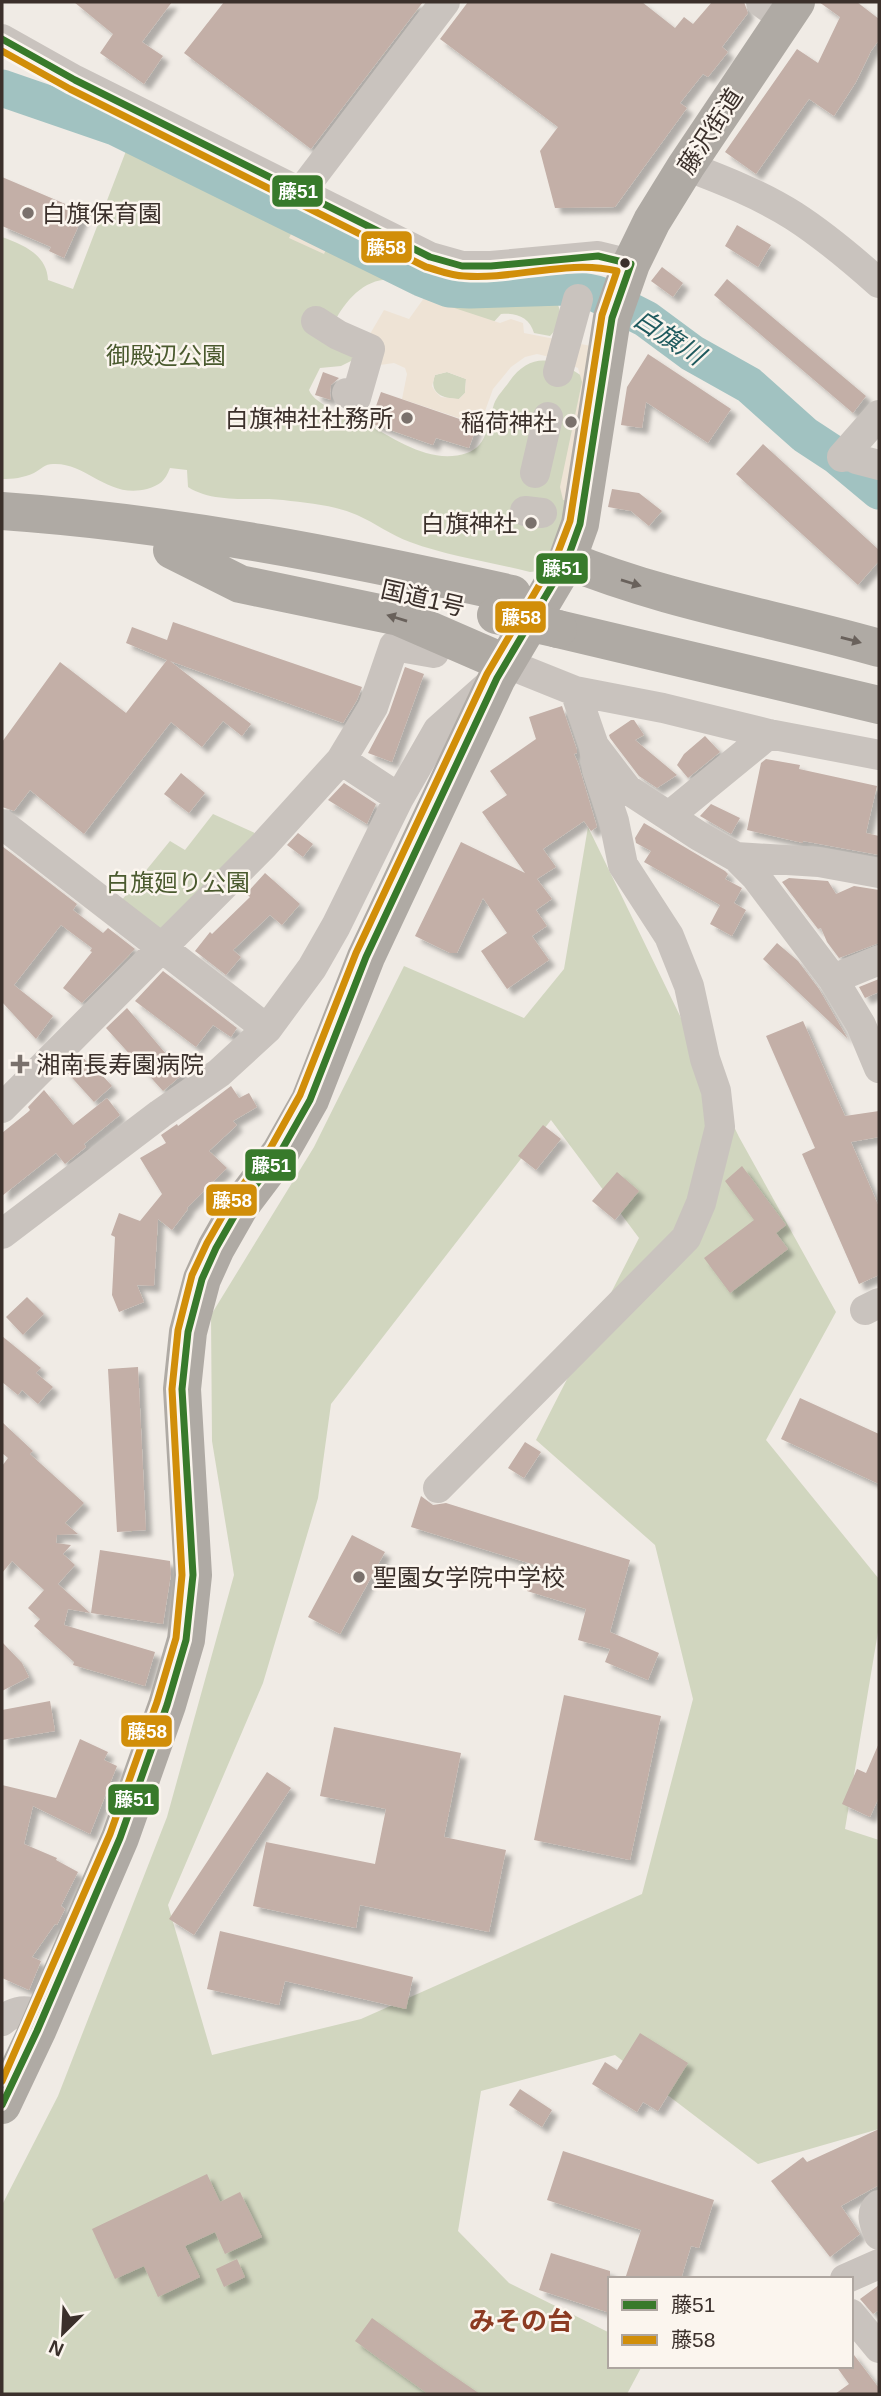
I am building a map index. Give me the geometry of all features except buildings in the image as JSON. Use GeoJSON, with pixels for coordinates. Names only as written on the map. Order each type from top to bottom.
{"type":"FeatureCollection","features":[{"type":"Feature","properties":{"kind":"highway","name":"藤沢街道"},"geometry":{"type":"LineString","coordinates":[[2,2105],[120,1838],[167,1705],[186,1640],[193,1575],[182,1389],[188,1332],[202,1279],[240,1206],[280,1153],[310,1100],[366,957],[501,671],[567,560],[580,524],[621,293],[652,221],[780,7]]}},
{"type":"Feature","properties":{"kind":"highway","name":"国道1号"},"geometry":{"type":"LineString","coordinates":[[2,512],[108,521],[250,540],[565,619],[879,705]]}},
{"type":"Feature","properties":{"kind":"highway","name":"国道1号"},"geometry":{"type":"LineString","coordinates":[[2,534],[172,551],[504,604]]}},
{"type":"Feature","properties":{"kind":"highway"},"geometry":{"type":"LineString","coordinates":[[172,551],[240,584],[399,617],[501,671]]}},
{"type":"Feature","properties":{"kind":"highway"},"geometry":{"type":"LineString","coordinates":[[567,560],[601,574],[701,604],[879,648]]}},
{"type":"Feature","properties":{"kind":"highway","name":"国道1号"},"geometry":{"type":"LineString","coordinates":[[565,619],[879,681]]}},
{"type":"Feature","properties":{"kind":"street"},"geometry":{"type":"LineString","coordinates":[[300,193],[445,2]]}},
{"type":"Feature","properties":{"kind":"street"},"geometry":{"type":"LineString","coordinates":[[2,39],[75,80],[430,257],[462,266],[491,266],[598,256],[621,293]]}},
{"type":"Feature","properties":{"kind":"street"},"geometry":{"type":"LineString","coordinates":[[686,166],[761,197],[794,215],[840,248],[879,283]]}},
{"type":"Feature","properties":{"kind":"street"},"geometry":{"type":"LineString","coordinates":[[558,372],[578,299]]}},
{"type":"Feature","properties":{"kind":"street"},"geometry":{"type":"LineString","coordinates":[[316,321],[338,335],[370,349],[356,398],[347,393]]}},
{"type":"Feature","properties":{"kind":"street"},"geometry":{"type":"LineString","coordinates":[[879,415],[845,454],[879,465]]}},
{"type":"Feature","properties":{"kind":"street"},"geometry":{"type":"LineString","coordinates":[[534,502],[548,417]]}},
{"type":"Feature","properties":{"kind":"street"},"geometry":{"type":"LineString","coordinates":[[2,1108],[263,846],[341,760],[373,707],[394,646],[434,653]]}},
{"type":"Feature","properties":{"kind":"street"},"geometry":{"type":"LineString","coordinates":[[2,1234],[160,1114],[219,1073],[267,1028],[312,968],[336,926],[399,798],[438,730],[501,671],[575,691],[878,756]]}},
{"type":"Feature","properties":{"kind":"street"},"geometry":{"type":"LineString","coordinates":[[438,1488],[686,1238],[701,1203],[720,1127],[716,1091],[705,1059],[689,986],[669,936],[623,865],[614,821],[597,770],[594,746],[575,691]]}},
{"type":"Feature","properties":{"kind":"street"},"geometry":{"type":"LineString","coordinates":[[669,816],[769,734]]}},
{"type":"Feature","properties":{"kind":"street"},"geometry":{"type":"LineString","coordinates":[[594,746],[627,789],[736,857],[756,877],[833,979],[861,1025],[879,1068]]}},
{"type":"Feature","properties":{"kind":"street"},"geometry":{"type":"LineString","coordinates":[[341,760],[399,798]]}},
{"type":"Feature","properties":{"kind":"street"},"geometry":{"type":"LineString","coordinates":[[2,824],[267,1028]]}},
{"type":"Feature","properties":{"kind":"street"},"geometry":{"type":"LineString","coordinates":[[736,857],[819,862],[879,873]]}},
{"type":"Feature","properties":{"kind":"street"},"geometry":{"type":"LineString","coordinates":[[833,979],[879,960]]}},
{"type":"Feature","properties":{"kind":"street"},"geometry":{"type":"LineString","coordinates":[[2,2021],[10,2014],[22,2010],[44,2014]]}},
{"type":"Feature","properties":{"kind":"street"},"geometry":{"type":"LineString","coordinates":[[879,2204],[875,2207],[873,2219],[879,2235]]}},
{"type":"Feature","properties":{"kind":"street"},"geometry":{"type":"LineString","coordinates":[[850,2277],[879,2264]]}},
{"type":"Feature","properties":{"kind":"street"},"geometry":{"type":"LineString","coordinates":[[853,2316],[879,2348]]}},
{"type":"Feature","properties":{"kind":"green space","name":"御殿辺公園"},"geometry":{"type":"Polygon","coordinates":[[[126,151],[262,210],[309,232],[349,257],[377,266],[399,278],[457,297],[495,301],[548,297],[556,300],[560,319],[550,336],[534,333],[529,323],[517,315],[501,314],[492,324],[445,308],[408,284],[396,280],[373,282],[355,294],[334,323],[353,350],[353,360],[341,366],[320,368],[309,390],[326,406],[415,449],[440,456],[454,456],[474,450],[479,445],[486,433],[497,398],[527,365],[536,361],[555,362],[586,379],[568,507],[545,564],[538,571],[530,572],[424,547],[357,515],[330,507],[283,500],[210,496],[188,487],[187,470],[170,468],[159,484],[133,491],[109,485],[65,465],[50,464],[26,476],[2,479],[2,237],[33,252],[47,271],[48,280],[73,289],[126,151]]]}},
{"type":"Feature","properties":{"kind":"green space"},"geometry":{"type":"Polygon","coordinates":[[[447,372],[466,379],[465,393],[459,399],[448,398],[435,391],[435,375],[447,372]]]}},
{"type":"Feature","properties":{"kind":"green space","name":"白旗廻り公園"},"geometry":{"type":"Polygon","coordinates":[[[213,814],[264,837],[166,943],[117,906],[170,841],[185,850],[213,814]]]}},
{"type":"Feature","properties":{"kind":"green space"},"geometry":{"type":"Polygon","coordinates":[[[588,827],[739,1137],[836,1312],[766,1440],[879,1579],[879,1626],[845,1829],[879,1840],[879,2129],[758,2164],[615,2055],[481,2091],[458,2231],[509,2283],[608,2332],[608,2368],[641,2368],[627,2394],[2,2394],[2,2205],[58,2096],[167,1817],[234,1575],[212,1441],[211,1315],[314,1147],[404,966],[524,1018],[564,969],[588,827]],[[551,1120],[331,1404],[318,1498],[263,1683],[168,1905],[212,2055],[361,2019],[642,1894],[693,1699],[655,1545],[536,1440],[639,1238],[551,1120]]]}},
{"type":"Feature","properties":{"kind":"shaded area"},"geometry":{"type":"Polygon","coordinates":[[[312,222],[334,232],[324,254],[289,238],[294,228],[307,234],[312,222]]]}},
{"type":"Feature","properties":{"kind":"shaded area"},"geometry":{"type":"Polygon","coordinates":[[[424,298],[500,323],[511,319],[523,323],[524,333],[591,346],[570,501],[563,500],[560,487],[582,382],[578,368],[537,354],[525,357],[511,367],[493,389],[480,425],[402,399],[407,374],[405,368],[394,363],[380,365],[363,346],[384,310],[409,319],[424,298]],[[447,372],[435,375],[432,386],[441,397],[459,399],[465,393],[466,379],[447,372]]]}},
{"type":"Feature","properties":{"kind":"waterway","name":"白旗川"},"geometry":{"type":"LineString","coordinates":[[2,88],[115,127],[421,278],[449,289],[564,287],[597,294],[646,319],[692,353],[749,385],[805,435],[837,456],[879,491]]}},
{"type":"Feature","properties":{"kind":"transit line","name":"藤51"},"geometry":{"type":"LineString","coordinates":[[2,39],[75,80],[430,257],[462,266],[491,266],[598,256],[631,264],[612,318],[580,524],[567,560],[497,678],[366,957],[310,1100],[280,1153],[240,1206],[202,1279],[188,1332],[182,1389],[193,1575],[186,1640],[167,1705],[120,1838],[2,2105]]}},
{"type":"Feature","properties":{"kind":"transit line","name":"藤58"},"geometry":{"type":"LineString","coordinates":[[2,51],[70,89],[426,267],[454,275],[483,276],[579,267],[617,271],[602,315],[570,521],[557,555],[487,674],[356,953],[300,1095],[271,1147],[231,1201],[192,1275],[178,1330],[172,1389],[182,1575],[176,1638],[157,1702],[110,1834],[2,2081]]}},
{"type":"Feature","properties":{"kind":"place","name":"白旗保育園"},"geometry":{"type":"Point","coordinates":[28,213]}},
{"type":"Feature","properties":{"kind":"place","name":"白旗神社社務所"},"geometry":{"type":"Point","coordinates":[407,418]}},
{"type":"Feature","properties":{"kind":"place","name":"稲荷神社"},"geometry":{"type":"Point","coordinates":[571,422]}},
{"type":"Feature","properties":{"kind":"place","name":"白旗神社"},"geometry":{"type":"Point","coordinates":[531,523]}},
{"type":"Feature","properties":{"kind":"place","name":"湘南長寿園病院"},"geometry":{"type":"Point","coordinates":[20,1064]}},
{"type":"Feature","properties":{"kind":"place","name":"聖園女学院中学校"},"geometry":{"type":"Point","coordinates":[359,1577]}},
{"type":"Feature","properties":{"kind":"district","name":"みその台"},"geometry":{"type":"Point","coordinates":[521,2321]}}]}
